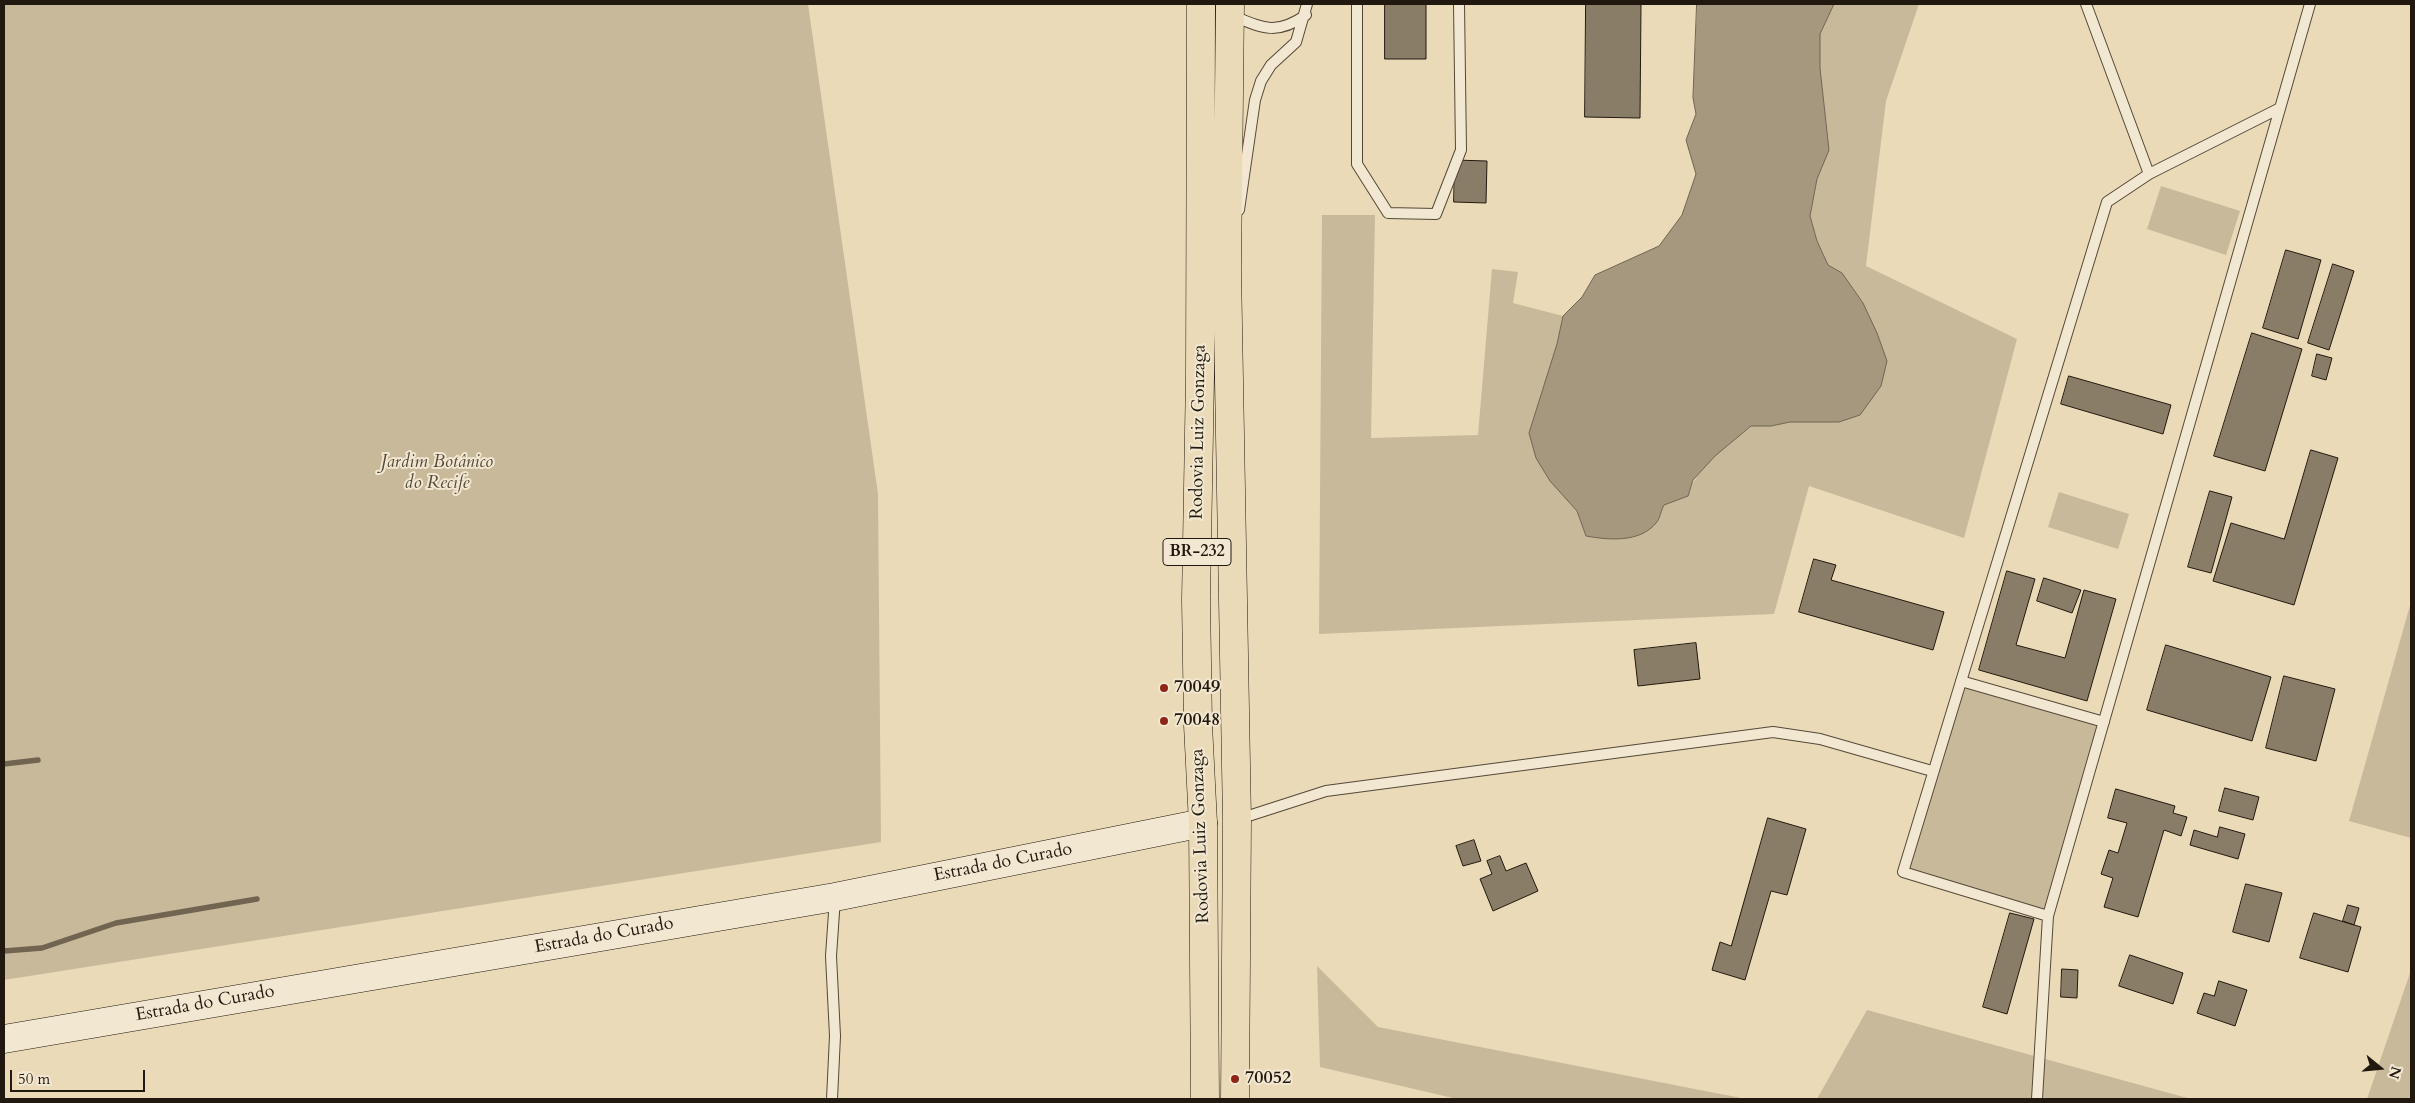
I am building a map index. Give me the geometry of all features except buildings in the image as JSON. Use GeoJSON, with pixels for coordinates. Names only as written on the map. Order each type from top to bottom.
{"type":"FeatureCollection","features":[{"type":"Feature","properties":{"kind":"highway","name":"Rodovia Luiz Gonzaga"},"geometry":{"type":"LineString","coordinates":[[1201,4],[1200,376],[1196,600],[1198,725],[1203,823],[1205,1099]]}},
{"type":"Feature","properties":{"kind":"highway","name":"Rodovia Luiz Gonzaga"},"geometry":{"type":"LineString","coordinates":[[1230,9],[1228,270],[1237,820],[1235,1099]]}},
{"type":"Feature","properties":{"kind":"main road","name":"Estrada do Curado"},"geometry":{"type":"LineString","coordinates":[[4,1039],[835,896],[1203,823]]}},
{"type":"Feature","properties":{"kind":"lane"},"geometry":{"type":"LineString","coordinates":[[1228,270],[1242,192],[1255,100],[1261,81],[1271,65],[1296,42],[1306,15],[1307,4]]}},
{"type":"Feature","properties":{"kind":"lane"},"geometry":{"type":"LineString","coordinates":[[1357,4],[1356,164],[1388,213],[1436,214],[1461,150],[1459,4]]}},
{"type":"Feature","properties":{"kind":"lane"},"geometry":{"type":"LineString","coordinates":[[2086,4],[2150,174]]}},
{"type":"Feature","properties":{"kind":"lane"},"geometry":{"type":"LineString","coordinates":[[2037,1099],[2048,916],[2310,4]]}},
{"type":"Feature","properties":{"kind":"lane"},"geometry":{"type":"LineString","coordinates":[[1230,9],[1258,26],[1275,29],[1294,23],[1306,15]]}},
{"type":"Feature","properties":{"kind":"lane"},"geometry":{"type":"LineString","coordinates":[[2048,916],[1903,872],[1932,771],[2107,202],[2150,174],[2280,108]]}},
{"type":"Feature","properties":{"kind":"lane"},"geometry":{"type":"LineString","coordinates":[[1961,681],[2104,722]]}},
{"type":"Feature","properties":{"kind":"lane"},"geometry":{"type":"LineString","coordinates":[[1237,820],[1326,791],[1773,732],[1820,739],[1932,771]]}},
{"type":"Feature","properties":{"kind":"lane"},"geometry":{"type":"LineString","coordinates":[[832,1099],[835,1036],[831,956],[835,896]]}},
{"type":"Feature","properties":{"kind":"green space","name":"Jardim Botânico do Recife"},"geometry":{"type":"Polygon","coordinates":[[[4,4],[808,4],[878,494],[881,842],[4,980],[4,4]]]}},
{"type":"Feature","properties":{"kind":"green space"},"geometry":{"type":"Polygon","coordinates":[[[1834,4],[1919,4],[1886,101],[1866,266],[2017,339],[1964,538],[1809,486],[1774,614],[1319,634],[1322,215],[1375,215],[1371,438],[1478,435],[1492,269],[1518,272],[1513,303],[1563,316],[1557,344],[1567,497],[1577,511],[1586,536],[1656,523],[1663,505],[1687,496],[1705,465],[1732,440],[1751,426],[1771,426],[1790,422],[1839,422],[1860,415],[1863,303],[1842,273],[1828,265],[1817,241],[1810,216],[1817,179],[1829,149],[1820,68],[1820,34],[1834,4]]]}},
{"type":"Feature","properties":{"kind":"green space"},"geometry":{"type":"Polygon","coordinates":[[[2161,186],[2240,211],[2226,255],[2147,229],[2161,186]]]}},
{"type":"Feature","properties":{"kind":"green space"},"geometry":{"type":"Polygon","coordinates":[[[2059,492],[2129,514],[2118,549],[2048,527],[2059,492]]]}},
{"type":"Feature","properties":{"kind":"green space"},"geometry":{"type":"Polygon","coordinates":[[[2411,602],[2411,838],[2349,821],[2411,602]]]}},
{"type":"Feature","properties":{"kind":"green space"},"geometry":{"type":"Polygon","coordinates":[[[1961,681],[2104,722],[2048,916],[1903,872],[1961,681]]]}},
{"type":"Feature","properties":{"kind":"green space"},"geometry":{"type":"Polygon","coordinates":[[[1317,966],[1378,1027],[1746,1099],[1457,1099],[1320,1067],[1317,966]]]}},
{"type":"Feature","properties":{"kind":"green space"},"geometry":{"type":"Polygon","coordinates":[[[2411,970],[2411,1099],[2367,1099],[2411,970]]]}},
{"type":"Feature","properties":{"kind":"green space"},"geometry":{"type":"Polygon","coordinates":[[[1867,1010],[2191,1099],[1817,1099],[1867,1010]]]}},
{"type":"Feature","properties":{"kind":"shaded area"},"geometry":{"type":"Polygon","coordinates":[[[1697,4],[1834,4],[1820,34],[1820,68],[1829,150],[1817,179],[1810,216],[1817,241],[1828,265],[1842,273],[1863,303],[1887,361],[1881,386],[1860,415],[1839,422],[1790,422],[1771,426],[1751,426],[1715,456],[1693,480],[1688,496],[1664,505],[1657,521],[1649,529],[1633,537],[1614,539],[1586,536],[1577,511],[1550,481],[1536,458],[1529,433],[1557,344],[1563,316],[1582,297],[1595,275],[1659,246],[1682,215],[1696,174],[1686,140],[1696,114],[1693,98],[1697,4]]]}},
{"type":"Feature","properties":{"kind":"waterway"},"geometry":{"type":"LineString","coordinates":[[4,764],[38,760]]}},
{"type":"Feature","properties":{"kind":"waterway"},"geometry":{"type":"LineString","coordinates":[[4,951],[42,948],[116,923],[257,899]]}},
{"type":"Feature","properties":{"kind":"place","name":"70049"},"geometry":{"type":"Point","coordinates":[1164,688]}},
{"type":"Feature","properties":{"kind":"place","name":"70048"},"geometry":{"type":"Point","coordinates":[1164,721]}},
{"type":"Feature","properties":{"kind":"place","name":"70052"},"geometry":{"type":"Point","coordinates":[1235,1079]}}]}
